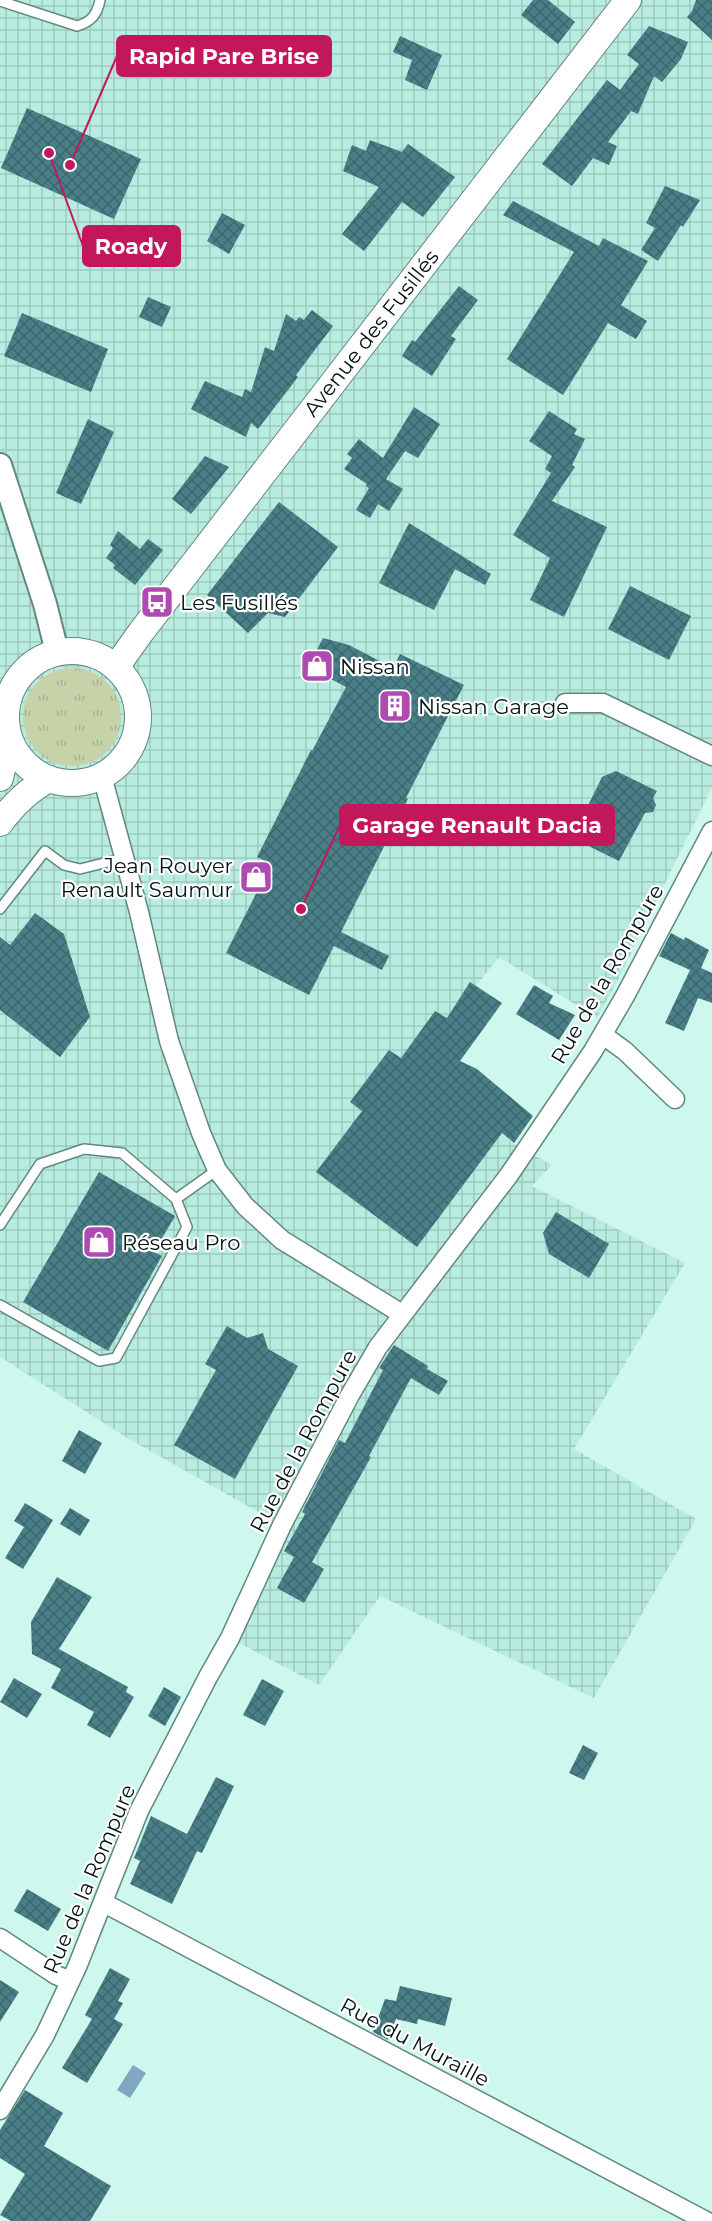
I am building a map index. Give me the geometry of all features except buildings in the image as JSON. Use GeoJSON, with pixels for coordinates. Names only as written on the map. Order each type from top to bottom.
{"type":"FeatureCollection","features":[{"type":"Feature","properties":{"kind":"main road","name":"Avenue des Fusillés"},"geometry":{"type":"LineString","coordinates":[[116,667],[628,0]]}},
{"type":"Feature","properties":{"kind":"main road"},"geometry":{"type":"LineString","coordinates":[[0,778],[9,740],[5,711],[10,691],[21,673],[38,659],[57,652],[78,651],[98,656],[116,667],[128,681],[136,698],[138,716],[136,734],[129,751],[117,766],[102,776],[85,782],[67,783],[49,779],[32,770],[19,757],[9,740]]}},
{"type":"Feature","properties":{"kind":"main road"},"geometry":{"type":"LineString","coordinates":[[0,823],[20,798],[49,779]]}},
{"type":"Feature","properties":{"kind":"street"},"geometry":{"type":"LineString","coordinates":[[0,465],[45,604],[57,652]]}},
{"type":"Feature","properties":{"kind":"street"},"geometry":{"type":"LineString","coordinates":[[565,703],[603,703],[712,756]]}},
{"type":"Feature","properties":{"kind":"street"},"geometry":{"type":"LineString","coordinates":[[102,776],[169,1041],[201,1133],[217,1170],[245,1206],[282,1240],[402,1314]]}},
{"type":"Feature","properties":{"kind":"street","name":"Rue de la Rompure"},"geometry":{"type":"LineString","coordinates":[[0,2110],[45,2035],[104,1903],[139,1811],[230,1638],[282,1525],[350,1395],[378,1347],[509,1174],[603,1035],[712,831]]}},
{"type":"Feature","properties":{"kind":"street"},"geometry":{"type":"LineString","coordinates":[[603,1035],[625,1051],[675,1099]]}},
{"type":"Feature","properties":{"kind":"street","name":"Rue du Muraille"},"geometry":{"type":"LineString","coordinates":[[104,1903],[706,2221]]}},
{"type":"Feature","properties":{"kind":"street"},"geometry":{"type":"LineString","coordinates":[[0,1938],[56,1975],[70,1981]]}},
{"type":"Feature","properties":{"kind":"lane"},"geometry":{"type":"LineString","coordinates":[[0,1],[77,26],[88,22],[98,12],[100,0]]}},
{"type":"Feature","properties":{"kind":"lane"},"geometry":{"type":"LineString","coordinates":[[0,909],[45,851],[64,865],[80,869],[124,858]]}},
{"type":"Feature","properties":{"kind":"lane"},"geometry":{"type":"LineString","coordinates":[[0,1225],[40,1164],[84,1149],[122,1153],[176,1199],[187,1227],[116,1358],[99,1361],[0,1305]]}},
{"type":"Feature","properties":{"kind":"lane"},"geometry":{"type":"LineString","coordinates":[[176,1199],[217,1170]]}},
{"type":"Feature","properties":{"kind":"shaded area"},"geometry":{"type":"Polygon","coordinates":[[[0,0],[712,0],[712,787],[618,980],[597,1018],[499,957],[413,1064],[514,1144],[552,1165],[532,1186],[685,1263],[574,1449],[696,1519],[594,1698],[380,1596],[319,1685],[230,1638],[281,1525],[129,1439],[0,1357],[0,0]]]}},
{"type":"Feature","properties":{"kind":"green space"},"geometry":{"type":"Polygon","coordinates":[[[72,668],[91,671],[107,682],[118,698],[121,717],[118,736],[107,752],[91,763],[72,766],[53,763],[37,752],[26,736],[23,717],[26,698],[37,682],[53,671],[72,668]]]}},
{"type":"Feature","properties":{"kind":"water"},"geometry":{"type":"Polygon","coordinates":[[[133,2065],[146,2073],[130,2098],[117,2090],[133,2065]]]}},
{"type":"Feature","properties":{"kind":"place","name":"Roady"},"geometry":{"type":"Point","coordinates":[49,153]}},
{"type":"Feature","properties":{"kind":"place","name":"Rapid Pare Brise"},"geometry":{"type":"Point","coordinates":[70,165]}},
{"type":"Feature","properties":{"kind":"place","name":"Les Fusillés"},"geometry":{"type":"Point","coordinates":[157,602]}},
{"type":"Feature","properties":{"kind":"place","name":"Nissan"},"geometry":{"type":"Point","coordinates":[317,666]}},
{"type":"Feature","properties":{"kind":"place","name":"Nissan Garage"},"geometry":{"type":"Point","coordinates":[395,706]}},
{"type":"Feature","properties":{"kind":"place","name":"Jean Rouyer Renault Saumur"},"geometry":{"type":"Point","coordinates":[256,877]}},
{"type":"Feature","properties":{"kind":"place","name":"Garage Renault Dacia"},"geometry":{"type":"Point","coordinates":[301,909]}},
{"type":"Feature","properties":{"kind":"place","name":"Réseau Pro"},"geometry":{"type":"Point","coordinates":[99,1242]}}]}
